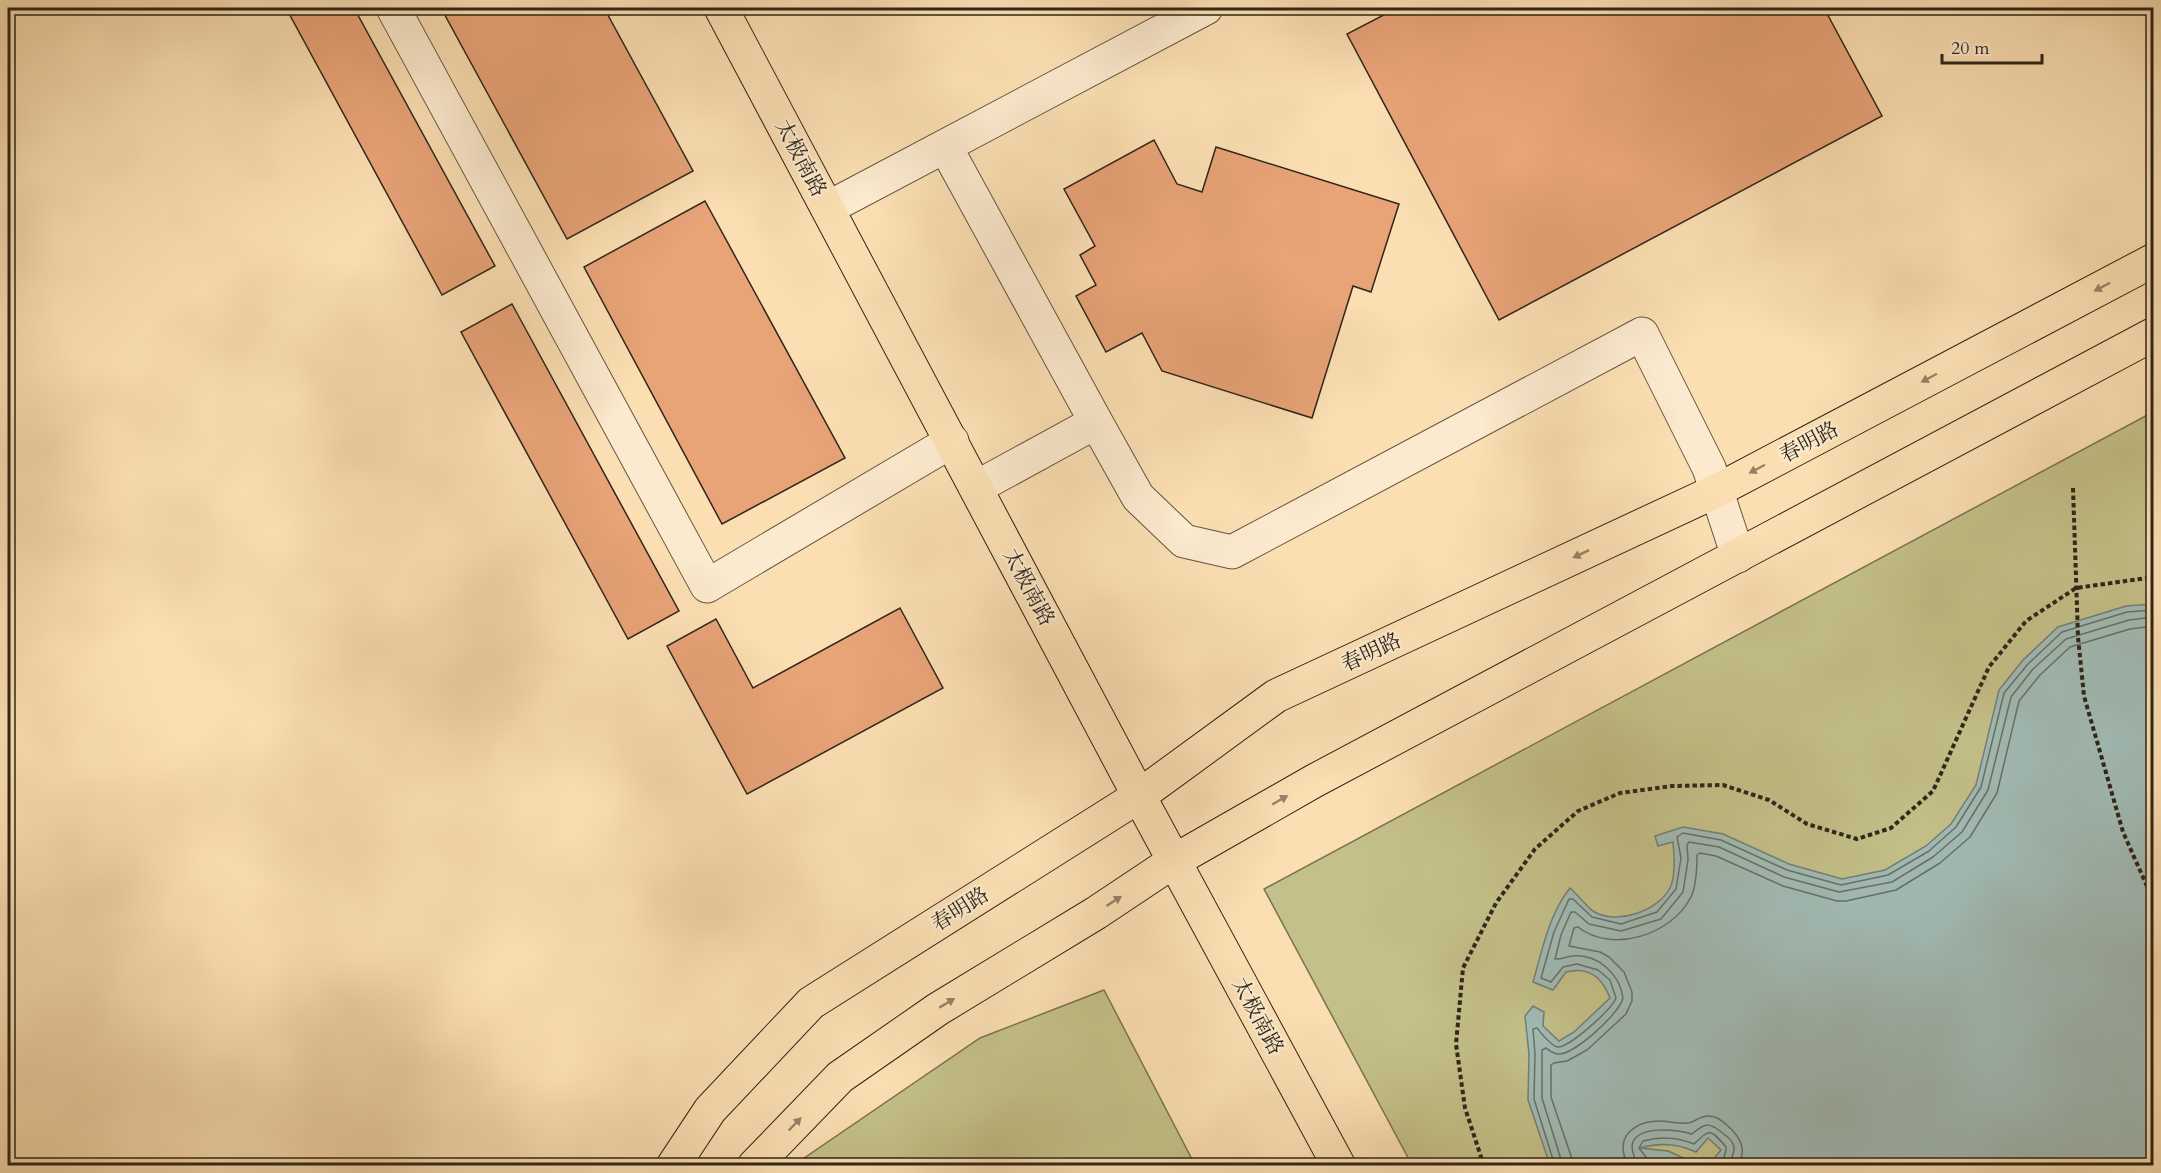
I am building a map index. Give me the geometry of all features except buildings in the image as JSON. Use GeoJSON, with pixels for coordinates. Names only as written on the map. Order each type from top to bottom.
{"type":"FeatureCollection","features":[{"type":"Feature","properties":{"kind":"main road","name":"太极南路"},"geometry":{"type":"LineString","coordinates":[[721,8],[1139,796],[1339,1166]]}},
{"type":"Feature","properties":{"kind":"main road","name":"春明路"},"geometry":{"type":"LineString","coordinates":[[674,1166],[710,1110],[811,1003],[1139,796],[1276,696],[1716,490],[2154,260]]}},
{"type":"Feature","properties":{"kind":"main road"},"geometry":{"type":"LineString","coordinates":[[754,1166],[840,1077],[938,1009],[1096,913],[1174,861],[1314,781],[2154,334]]}},
{"type":"Feature","properties":{"kind":"street"},"geometry":{"type":"LineString","coordinates":[[393,8],[707,586],[952,441]]}},
{"type":"Feature","properties":{"kind":"street"},"geometry":{"type":"LineString","coordinates":[[828,208],[1206,8]]}},
{"type":"Feature","properties":{"kind":"street"},"geometry":{"type":"LineString","coordinates":[[945,146],[1138,497],[1184,541],[1232,552],[1642,334],[1709,468],[1738,556]]}},
{"type":"Feature","properties":{"kind":"street"},"geometry":{"type":"LineString","coordinates":[[976,487],[1096,422]]}},
{"type":"Feature","properties":{"kind":"path"},"geometry":{"type":"LineString","coordinates":[[2073,488],[2076,588],[2084,696],[2123,832],[2154,902]]}},
{"type":"Feature","properties":{"kind":"path"},"geometry":{"type":"LineString","coordinates":[[1484,1166],[1465,1108],[1456,1044],[1463,968],[1496,903],[1534,849],[1578,811],[1620,793],[1672,786],[1723,785],[1769,800],[1807,824],[1857,839],[1891,828],[1933,790],[1989,667],[2026,621],[2076,588],[2154,577]]}},
{"type":"Feature","properties":{"kind":"shaded area"},"geometry":{"type":"Polygon","coordinates":[[[2153,412],[2153,1165],[1412,1165],[1264,889],[2153,412]]]}},
{"type":"Feature","properties":{"kind":"shaded area"},"geometry":{"type":"Polygon","coordinates":[[[1104,990],[1195,1165],[794,1165],[980,1038],[1104,990]]]}},
{"type":"Feature","properties":{"kind":"water"},"geometry":{"type":"Polygon","coordinates":[[[2153,604],[2153,1165],[1720,1165],[1712,1161],[1721,1150],[1708,1138],[1696,1152],[1668,1144],[1640,1148],[1668,1151],[1692,1162],[1690,1165],[1664,1165],[1653,1162],[1637,1166],[1550,1165],[1528,1100],[1529,1054],[1525,1016],[1533,1006],[1544,1012],[1543,1026],[1559,1041],[1574,1032],[1610,998],[1599,979],[1588,972],[1566,972],[1553,990],[1533,982],[1551,921],[1570,888],[1590,909],[1602,915],[1624,916],[1646,909],[1664,896],[1670,888],[1674,872],[1673,842],[1658,846],[1655,836],[1683,827],[1723,834],[1789,864],[1842,879],[1885,870],[1926,846],[1951,824],[1976,785],[1999,690],[2023,660],[2058,627],[2126,606],[2153,604]]]}}]}
